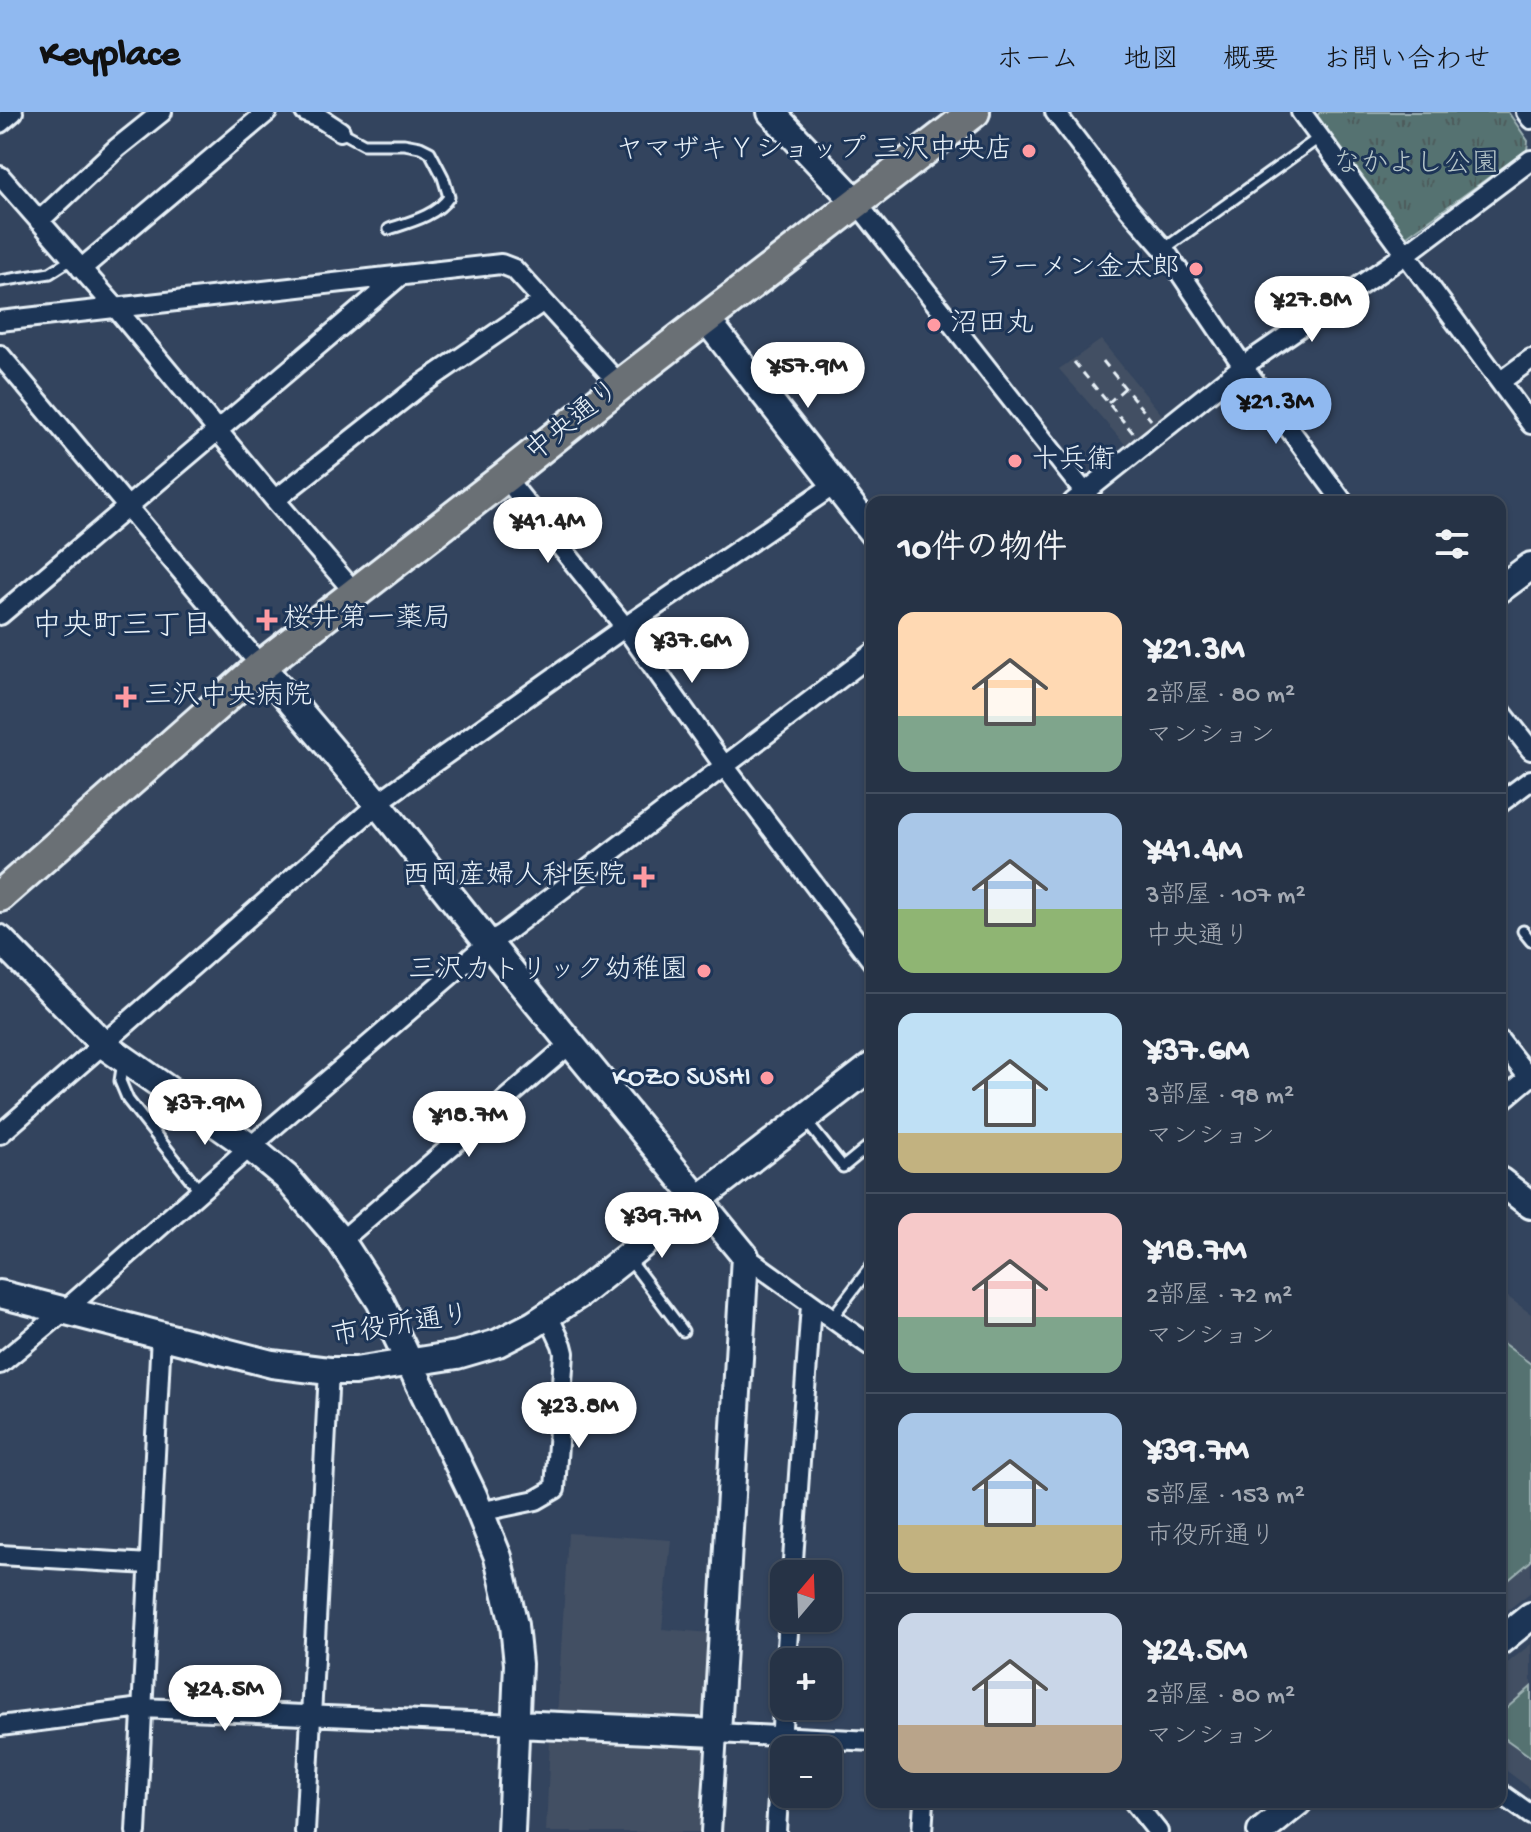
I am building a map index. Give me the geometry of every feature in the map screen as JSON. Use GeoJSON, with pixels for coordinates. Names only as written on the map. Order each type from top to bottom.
{"type":"FeatureCollection","features":[{"type":"Feature","properties":{"kind":"main road","name":"中央通り"},"geometry":{"type":"LineString","coordinates":[[0,896],[261,666],[974,112]]}},
{"type":"Feature","properties":{"kind":"street"},"geometry":{"type":"LineString","coordinates":[[0,123],[13,112]]}},
{"type":"Feature","properties":{"kind":"street"},"geometry":{"type":"LineString","coordinates":[[39,221],[117,148],[162,112]]}},
{"type":"Feature","properties":{"kind":"street"},"geometry":{"type":"LineString","coordinates":[[76,264],[267,112]]}},
{"type":"Feature","properties":{"kind":"street"},"geometry":{"type":"LineString","coordinates":[[305,112],[340,131]]}},
{"type":"Feature","properties":{"kind":"street"},"geometry":{"type":"LineString","coordinates":[[771,112],[857,203],[1082,496]]}},
{"type":"Feature","properties":{"kind":"street"},"geometry":{"type":"LineString","coordinates":[[1055,112],[1129,209],[1164,249],[1243,366],[1339,496]]}},
{"type":"Feature","properties":{"kind":"street"},"geometry":{"type":"LineString","coordinates":[[1301,112],[1531,424]]}},
{"type":"Feature","properties":{"kind":"street"},"geometry":{"type":"LineString","coordinates":[[1526,112],[1531,119]]}},
{"type":"Feature","properties":{"kind":"street"},"geometry":{"type":"LineString","coordinates":[[1087,496],[1243,366],[1406,254],[1531,160]]}},
{"type":"Feature","properties":{"kind":"street"},"geometry":{"type":"LineString","coordinates":[[0,176],[115,307],[356,594]]}},
{"type":"Feature","properties":{"kind":"street"},"geometry":{"type":"LineString","coordinates":[[0,321],[501,264],[514,269],[620,385]]}},
{"type":"Feature","properties":{"kind":"street"},"geometry":{"type":"LineString","coordinates":[[0,615],[400,276]]}},
{"type":"Feature","properties":{"kind":"street"},"geometry":{"type":"LineString","coordinates":[[275,500],[421,385],[542,302]]}},
{"type":"Feature","properties":{"kind":"street"},"geometry":{"type":"LineString","coordinates":[[706,319],[866,525]]}},
{"type":"Feature","properties":{"kind":"street"},"geometry":{"type":"LineString","coordinates":[[0,355],[378,804],[745,1256],[866,1343]]}},
{"type":"Feature","properties":{"kind":"street"},"geometry":{"type":"LineString","coordinates":[[1501,381],[1531,359]]}},
{"type":"Feature","properties":{"kind":"street"},"geometry":{"type":"LineString","coordinates":[[505,477],[625,627],[725,767],[866,953]]}},
{"type":"Feature","properties":{"kind":"street"},"geometry":{"type":"LineString","coordinates":[[0,1134],[114,1052],[378,804],[625,627],[834,485]]}},
{"type":"Feature","properties":{"kind":"street"},"geometry":{"type":"LineString","coordinates":[[1506,585],[1531,566]]}},
{"type":"Feature","properties":{"kind":"street"},"geometry":{"type":"LineString","coordinates":[[0,1364],[488,943],[866,659]]}},
{"type":"Feature","properties":{"kind":"street"},"geometry":{"type":"LineString","coordinates":[[1506,718],[1531,750]]}},
{"type":"Feature","properties":{"kind":"street"},"geometry":{"type":"LineString","coordinates":[[1506,799],[1531,780]]}},
{"type":"Feature","properties":{"kind":"street"},"geometry":{"type":"LineString","coordinates":[[0,939],[114,1052],[250,1147],[286,1177],[341,1241],[380,1301],[498,1557],[514,1625],[518,1664],[511,1832]]}},
{"type":"Feature","properties":{"kind":"street"},"geometry":{"type":"LineString","coordinates":[[341,1241],[570,1044]]}},
{"type":"Feature","properties":{"kind":"street"},"geometry":{"type":"LineString","coordinates":[[1506,1048],[1530,1077],[1506,1097]]}},
{"type":"Feature","properties":{"kind":"street","name":"市役所通り"},"geometry":{"type":"LineString","coordinates":[[0,1294],[272,1364],[329,1371],[361,1371],[457,1355],[498,1343],[580,1294],[866,1071]]}},
{"type":"Feature","properties":{"kind":"street"},"geometry":{"type":"LineString","coordinates":[[1506,1186],[1531,1205]]}},
{"type":"Feature","properties":{"kind":"street"},"geometry":{"type":"LineString","coordinates":[[711,1832],[745,1256]]}},
{"type":"Feature","properties":{"kind":"street"},"geometry":{"type":"LineString","coordinates":[[793,1560],[811,1305]]}},
{"type":"Feature","properties":{"kind":"street"},"geometry":{"type":"LineString","coordinates":[[479,1512],[536,1500],[555,1489],[564,1353],[548,1315]]}},
{"type":"Feature","properties":{"kind":"street"},"geometry":{"type":"LineString","coordinates":[[136,1832],[161,1335]]}},
{"type":"Feature","properties":{"kind":"street"},"geometry":{"type":"LineString","coordinates":[[305,1832],[329,1371]]}},
{"type":"Feature","properties":{"kind":"street"},"geometry":{"type":"LineString","coordinates":[[0,1555],[149,1564]]}},
{"type":"Feature","properties":{"kind":"street"},"geometry":{"type":"LineString","coordinates":[[1506,1636],[1531,1616]]}},
{"type":"Feature","properties":{"kind":"street"},"geometry":{"type":"LineString","coordinates":[[0,1726],[142,1708],[770,1736]]}},
{"type":"Feature","properties":{"kind":"street"},"geometry":{"type":"LineString","coordinates":[[842,1740],[866,1741]]}},
{"type":"Feature","properties":{"kind":"street"},"geometry":{"type":"LineString","coordinates":[[1506,1797],[1531,1815]]}},
{"type":"Feature","properties":{"kind":"street"},"geometry":{"type":"LineString","coordinates":[[776,1832],[777,1808]]}},
{"type":"Feature","properties":{"kind":"street"},"geometry":{"type":"LineString","coordinates":[[922,1832],[924,1808]]}},
{"type":"Feature","properties":{"kind":"street"},"geometry":{"type":"LineString","coordinates":[[1139,1808],[1158,1832]]}},
{"type":"Feature","properties":{"kind":"street"},"geometry":{"type":"LineString","coordinates":[[1261,1832],[1291,1808]]}},
{"type":"Feature","properties":{"kind":"lane"},"geometry":{"type":"LineString","coordinates":[[340,131],[364,144],[420,147],[430,152],[443,177],[449,197],[444,204],[416,220],[389,229]]}},
{"type":"Feature","properties":{"kind":"lane"},"geometry":{"type":"LineString","coordinates":[[1164,249],[1320,137]]}},
{"type":"Feature","properties":{"kind":"lane"},"geometry":{"type":"LineString","coordinates":[[0,281],[50,273],[76,264]]}},
{"type":"Feature","properties":{"kind":"lane"},"geometry":{"type":"LineString","coordinates":[[1523,931],[1531,941]]}},
{"type":"Feature","properties":{"kind":"lane"},"geometry":{"type":"LineString","coordinates":[[114,1052],[128,1100],[200,1191]]}},
{"type":"Feature","properties":{"kind":"lane"},"geometry":{"type":"LineString","coordinates":[[803,1119],[843,1167],[866,1148]]}},
{"type":"Feature","properties":{"kind":"lane"},"geometry":{"type":"LineString","coordinates":[[627,1257],[683,1331]]}},
{"type":"Feature","properties":{"kind":"lane"},"geometry":{"type":"LineString","coordinates":[[831,1319],[866,1273]]}},
{"type":"Feature","properties":{"kind":"path"},"geometry":{"type":"LineString","coordinates":[[1103,361],[1161,432]]}},
{"type":"Feature","properties":{"kind":"path"},"geometry":{"type":"LineString","coordinates":[[1074,362],[1144,446]]}},
{"type":"Feature","properties":{"kind":"path"},"geometry":{"type":"LineString","coordinates":[[1108,403],[1125,388]]}},
{"type":"Feature","properties":{"kind":"shaded area"},"geometry":{"type":"Polygon","coordinates":[[[1101,340],[1167,421],[1130,450],[1059,369],[1101,340]]]}},
{"type":"Feature","properties":{"kind":"shaded area"},"geometry":{"type":"Polygon","coordinates":[[[1506,1295],[1531,1314],[1531,1592],[1506,1611],[1506,1295]]]}},
{"type":"Feature","properties":{"kind":"shaded area"},"geometry":{"type":"Polygon","coordinates":[[[568,1533],[671,1540],[662,1629],[712,1633],[708,1721],[557,1718],[568,1533]]]}},
{"type":"Feature","properties":{"kind":"shaded area"},"geometry":{"type":"Polygon","coordinates":[[[1531,1644],[1531,1789],[1506,1770],[1506,1664],[1531,1644]]]}},
{"type":"Feature","properties":{"kind":"shaded area"},"geometry":{"type":"Polygon","coordinates":[[[550,1740],[704,1747],[701,1832],[546,1832],[550,1740]]]}},
{"type":"Feature","properties":{"kind":"green space","name":"なかよし公園"},"geometry":{"type":"Polygon","coordinates":[[[1320,112],[1508,112],[1528,141],[1527,150],[1407,236],[1401,234],[1315,119],[1320,112]]]}},
{"type":"Feature","properties":{"kind":"green space"},"geometry":{"type":"Polygon","coordinates":[[[1506,1345],[1531,1364],[1531,1561],[1506,1582],[1506,1345]]]}},
{"type":"Feature","properties":{"kind":"green space"},"geometry":{"type":"Polygon","coordinates":[[[1531,1687],[1531,1757],[1506,1739],[1506,1709],[1531,1687]]]}},
{"type":"Feature","properties":{"kind":"place","name":"ヤマザキＹショップ 三沢中央店"},"geometry":{"type":"Point","coordinates":[1029,151]}},
{"type":"Feature","properties":{"kind":"place","name":"ラーメン金太郎"},"geometry":{"type":"Point","coordinates":[1196,269]}},
{"type":"Feature","properties":{"kind":"place","name":"沼田丸"},"geometry":{"type":"Point","coordinates":[934,325]}},
{"type":"Feature","properties":{"kind":"place","name":"十兵衛"},"geometry":{"type":"Point","coordinates":[1015,461]}},
{"type":"Feature","properties":{"kind":"place","name":"桜井第一薬局"},"geometry":{"type":"Point","coordinates":[267,620]}},
{"type":"Feature","properties":{"kind":"place","name":"三沢中央病院"},"geometry":{"type":"Point","coordinates":[126,697]}},
{"type":"Feature","properties":{"kind":"place","name":"西岡産婦人科医院"},"geometry":{"type":"Point","coordinates":[644,877]}},
{"type":"Feature","properties":{"kind":"place","name":"三沢カトリック幼稚園"},"geometry":{"type":"Point","coordinates":[704,971]}},
{"type":"Feature","properties":{"kind":"place","name":"KOZO SUSHI"},"geometry":{"type":"Point","coordinates":[767,1078]}},
{"type":"Feature","properties":{"kind":"district","name":"中央町三丁目"},"geometry":{"type":"Point","coordinates":[122,628]}}]}
